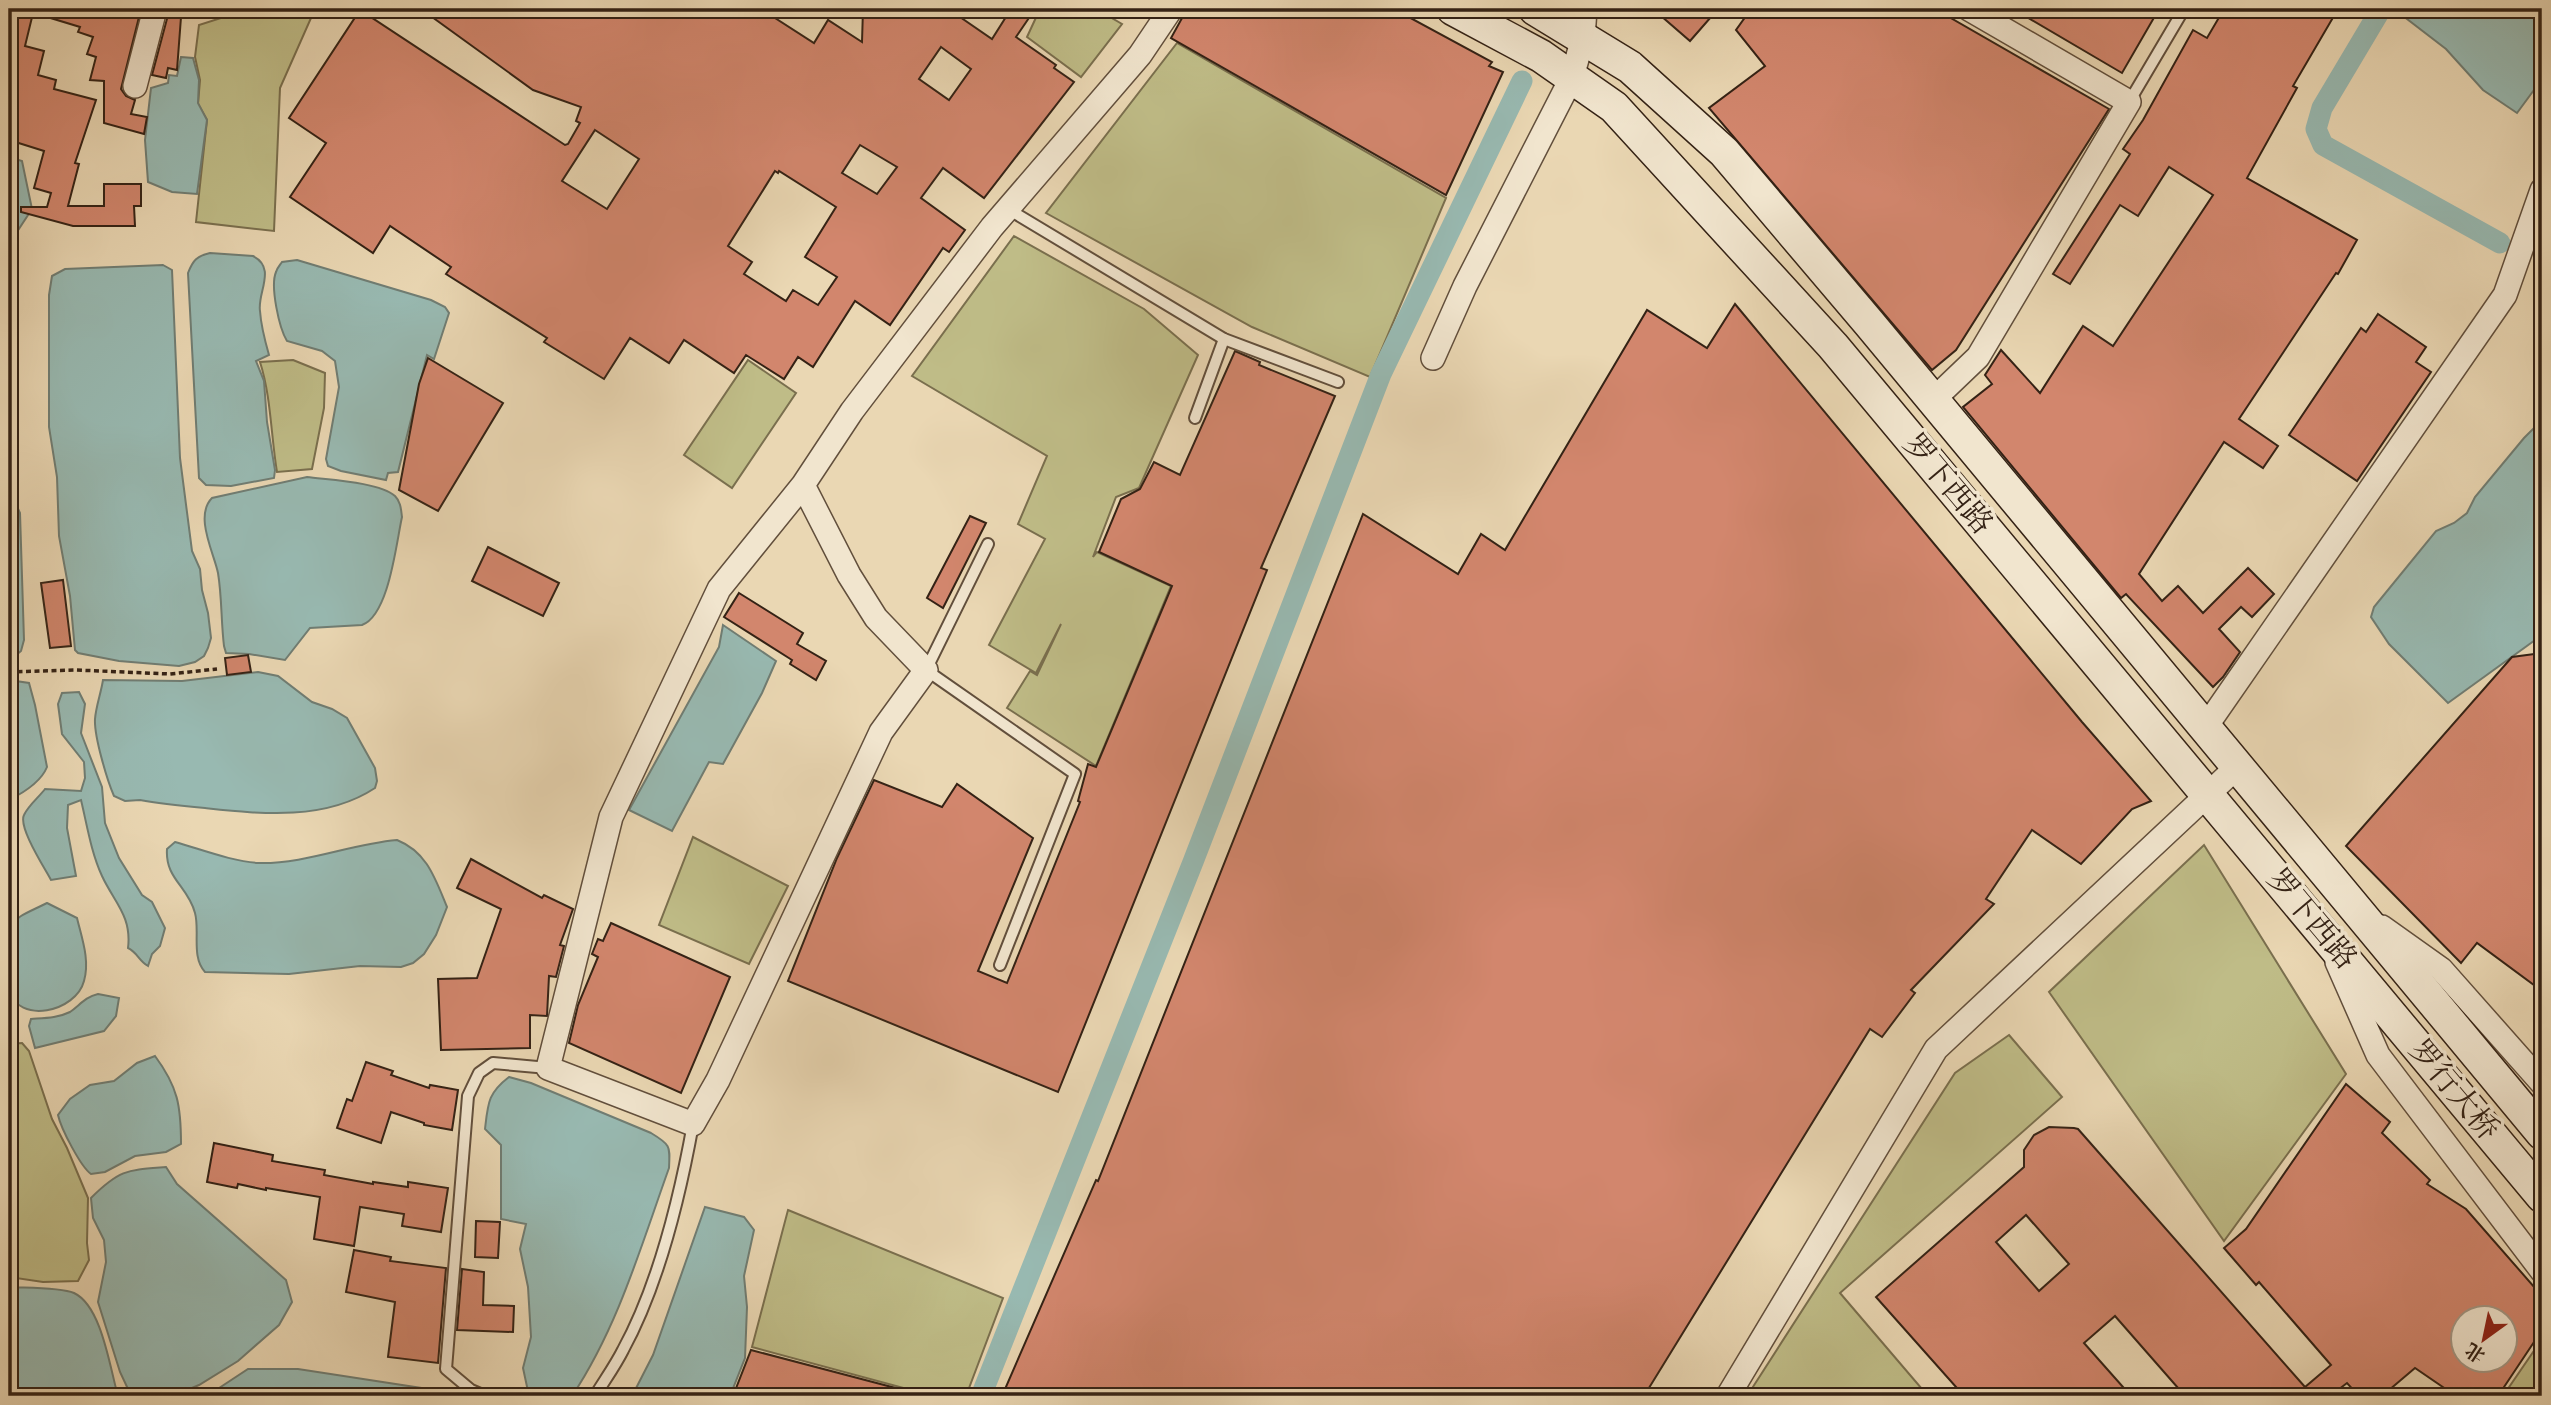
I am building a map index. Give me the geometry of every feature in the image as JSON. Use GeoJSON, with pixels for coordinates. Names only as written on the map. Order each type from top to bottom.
{"type":"FeatureCollection","features":[{"type":"Feature","properties":{"kind":"main road","name":"罗下西路"},"geometry":{"type":"LineString","coordinates":[[1453,9],[1541,56],[1614,107],[1833,346],[2393,1016]]}},
{"type":"Feature","properties":{"kind":"main road","name":"罗下西路"},"geometry":{"type":"LineString","coordinates":[[1535,9],[1584,23],[1724,152],[2426,992]]}},
{"type":"Feature","properties":{"kind":"main road","name":"罗行大桥"},"geometry":{"type":"LineString","coordinates":[[2426,992],[2542,1133]]}},
{"type":"Feature","properties":{"kind":"main road","name":"罗行大桥"},"geometry":{"type":"LineString","coordinates":[[2393,1016],[2542,1196]]}},
{"type":"Feature","properties":{"kind":"street"},"geometry":{"type":"LineString","coordinates":[[135,86],[155,9]]}},
{"type":"Feature","properties":{"kind":"street"},"geometry":{"type":"LineString","coordinates":[[803,485],[849,575],[876,618],[926,670],[881,732],[718,1080],[693,1124],[548,1068],[611,817],[719,589],[803,485],[852,411],[1008,209],[1140,55],[1171,9]]}},
{"type":"Feature","properties":{"kind":"street"},"geometry":{"type":"LineString","coordinates":[[1933,400],[1978,357],[2129,102],[1969,9]]}},
{"type":"Feature","properties":{"kind":"street"},"geometry":{"type":"LineString","coordinates":[[1433,358],[1471,274],[1572,76],[1584,23]]}},
{"type":"Feature","properties":{"kind":"street"},"geometry":{"type":"LineString","coordinates":[[2205,728],[2505,295],[2542,190]]}},
{"type":"Feature","properties":{"kind":"street"},"geometry":{"type":"LineString","coordinates":[[1735,1393],[1936,1049],[2238,766]]}},
{"type":"Feature","properties":{"kind":"street"},"geometry":{"type":"LineString","coordinates":[[2355,908],[2441,969],[2542,1083]]}},
{"type":"Feature","properties":{"kind":"street"},"geometry":{"type":"LineString","coordinates":[[2326,936],[2378,1055],[2542,1270]]}},
{"type":"Feature","properties":{"kind":"lane"},"geometry":{"type":"LineString","coordinates":[[2129,102],[2184,9]]}},
{"type":"Feature","properties":{"kind":"lane"},"geometry":{"type":"LineString","coordinates":[[1008,209],[1224,339],[1338,382]]}},
{"type":"Feature","properties":{"kind":"lane"},"geometry":{"type":"LineString","coordinates":[[1195,418],[1224,339]]}},
{"type":"Feature","properties":{"kind":"lane"},"geometry":{"type":"LineString","coordinates":[[988,544],[926,670],[1075,774],[1000,965]]}},
{"type":"Feature","properties":{"kind":"lane"},"geometry":{"type":"LineString","coordinates":[[485,1396],[471,1390],[446,1369],[468,1096],[479,1073],[493,1063],[548,1068]]}},
{"type":"Feature","properties":{"kind":"lane"},"geometry":{"type":"LineString","coordinates":[[595,1396],[624,1349],[648,1293],[682,1187],[693,1124]]}},
{"type":"Feature","properties":{"kind":"path"},"geometry":{"type":"LineString","coordinates":[[9,672],[76,670],[170,674],[217,669]]}},
{"type":"Feature","properties":{"kind":"shaded area"},"geometry":{"type":"Polygon","coordinates":[[[244,9],[315,9],[280,88],[274,231],[196,222],[207,120],[198,104],[200,80],[195,57],[199,25],[244,9]]]}},
{"type":"Feature","properties":{"kind":"shaded area"},"geometry":{"type":"Polygon","coordinates":[[[1036,9],[1096,9],[1122,24],[1081,77],[1027,37],[1039,11],[1036,9]]]}},
{"type":"Feature","properties":{"kind":"shaded area"},"geometry":{"type":"Polygon","coordinates":[[[1177,43],[1446,198],[1370,377],[1252,327],[1046,213],[1177,43]]]}},
{"type":"Feature","properties":{"kind":"shaded area"},"geometry":{"type":"Polygon","coordinates":[[[1014,236],[1144,309],[1198,355],[1139,488],[1116,497],[1093,557],[1097,552],[1171,586],[1096,766],[1007,708],[1030,671],[1037,675],[1061,624],[1036,673],[989,645],[1045,539],[1018,524],[1047,456],[912,376],[1014,236]]]}},
{"type":"Feature","properties":{"kind":"shaded area"},"geometry":{"type":"Polygon","coordinates":[[[293,360],[325,373],[324,408],[312,469],[277,472],[269,402],[260,362],[293,360]]]}},
{"type":"Feature","properties":{"kind":"shaded area"},"geometry":{"type":"Polygon","coordinates":[[[748,360],[796,393],[732,488],[684,455],[748,360]]]}},
{"type":"Feature","properties":{"kind":"shaded area"},"geometry":{"type":"Polygon","coordinates":[[[693,837],[788,886],[749,964],[659,925],[693,837]]]}},
{"type":"Feature","properties":{"kind":"shaded area"},"geometry":{"type":"Polygon","coordinates":[[[2204,845],[2346,1074],[2224,1241],[2049,992],[2204,845]]]}},
{"type":"Feature","properties":{"kind":"shaded area"},"geometry":{"type":"Polygon","coordinates":[[[2009,1035],[2062,1097],[1840,1293],[1928,1396],[1752,1396],[1749,1393],[1955,1073],[2009,1035]]]}},
{"type":"Feature","properties":{"kind":"shaded area"},"geometry":{"type":"Polygon","coordinates":[[[22,1043],[29,1051],[52,1119],[88,1198],[89,1260],[78,1281],[43,1282],[9,1277],[9,1044],[22,1043]]]}},
{"type":"Feature","properties":{"kind":"shaded area"},"geometry":{"type":"Polygon","coordinates":[[[788,1210],[1003,1298],[966,1396],[933,1396],[752,1347],[788,1210]]]}},
{"type":"Feature","properties":{"kind":"shaded area"},"geometry":{"type":"Polygon","coordinates":[[[2542,1339],[2542,1396],[2503,1396],[2542,1339]]]}},
{"type":"Feature","properties":{"kind":"water"},"geometry":{"type":"Polygon","coordinates":[[[2394,9],[2542,9],[2542,79],[2517,113],[2483,90],[2446,49],[2394,9]]]}},
{"type":"Feature","properties":{"kind":"water"},"geometry":{"type":"Polygon","coordinates":[[[181,57],[193,58],[199,80],[198,103],[207,120],[197,194],[172,192],[148,182],[145,140],[151,88],[168,83],[169,75],[177,76],[181,57]]]}},
{"type":"Feature","properties":{"kind":"water"},"geometry":{"type":"Polygon","coordinates":[[[9,157],[22,161],[32,209],[9,244],[9,157]]]}},
{"type":"Feature","properties":{"kind":"water"},"geometry":{"type":"Polygon","coordinates":[[[210,253],[253,256],[264,267],[265,274],[260,311],[269,355],[256,361],[264,381],[274,478],[231,486],[206,485],[199,478],[188,273],[196,259],[210,253]]]}},
{"type":"Feature","properties":{"kind":"water"},"geometry":{"type":"Polygon","coordinates":[[[297,260],[431,300],[445,307],[449,313],[434,359],[427,355],[398,472],[388,473],[386,480],[328,466],[326,459],[339,387],[335,361],[322,351],[287,341],[276,307],[276,271],[282,262],[297,260]]]}},
{"type":"Feature","properties":{"kind":"water"},"geometry":{"type":"Polygon","coordinates":[[[163,265],[172,270],[180,458],[192,551],[200,569],[211,638],[204,656],[195,662],[179,666],[119,661],[78,653],[75,650],[70,596],[59,536],[57,477],[49,427],[49,295],[52,276],[65,269],[163,265]]]}},
{"type":"Feature","properties":{"kind":"water"},"geometry":{"type":"Polygon","coordinates":[[[2535,427],[2542,428],[2542,635],[2448,703],[2389,644],[2371,617],[2374,607],[2436,531],[2454,523],[2467,513],[2475,497],[2535,427]]]}},
{"type":"Feature","properties":{"kind":"water"},"geometry":{"type":"Polygon","coordinates":[[[307,477],[353,482],[378,488],[388,491],[398,501],[402,517],[390,577],[379,608],[371,619],[362,625],[310,628],[285,660],[226,653],[218,573],[205,524],[207,506],[212,498],[307,477]]]}},
{"type":"Feature","properties":{"kind":"water"},"geometry":{"type":"Polygon","coordinates":[[[9,497],[13,498],[20,513],[24,640],[21,651],[9,661],[9,497]]]}},
{"type":"Feature","properties":{"kind":"water"},"geometry":{"type":"Polygon","coordinates":[[[723,625],[776,661],[762,693],[723,764],[709,762],[672,831],[629,810],[719,647],[723,625]]]}},
{"type":"Feature","properties":{"kind":"water"},"geometry":{"type":"Polygon","coordinates":[[[258,672],[278,676],[312,702],[347,718],[375,768],[375,788],[356,799],[335,806],[293,813],[249,812],[140,800],[125,801],[114,796],[95,727],[103,680],[182,681],[258,672]]]}},
{"type":"Feature","properties":{"kind":"water"},"geometry":{"type":"Polygon","coordinates":[[[9,680],[29,683],[47,767],[36,782],[9,800],[9,680]]]}},
{"type":"Feature","properties":{"kind":"water"},"geometry":{"type":"Polygon","coordinates":[[[79,692],[85,704],[81,733],[102,787],[105,823],[119,858],[142,895],[152,902],[165,928],[160,946],[152,954],[148,966],[128,948],[125,918],[98,867],[81,800],[68,805],[67,828],[76,876],[51,880],[33,847],[23,821],[24,815],[45,789],[81,791],[85,778],[84,762],[62,734],[58,704],[62,693],[79,692]]]}},
{"type":"Feature","properties":{"kind":"water"},"geometry":{"type":"Polygon","coordinates":[[[397,840],[416,851],[429,867],[447,907],[436,935],[424,954],[413,963],[401,967],[360,966],[289,974],[205,972],[201,966],[197,951],[195,913],[167,859],[167,849],[175,842],[228,858],[259,863],[294,860],[397,840]]]}},
{"type":"Feature","properties":{"kind":"water"},"geometry":{"type":"Polygon","coordinates":[[[47,903],[77,918],[85,950],[86,973],[79,992],[70,1000],[59,1007],[35,1011],[23,1008],[14,1001],[9,990],[10,934],[19,917],[47,903]]]}},
{"type":"Feature","properties":{"kind":"water"},"geometry":{"type":"Polygon","coordinates":[[[98,994],[119,998],[116,1016],[104,1031],[35,1048],[29,1026],[31,1019],[65,1014],[98,994]]]}},
{"type":"Feature","properties":{"kind":"water"},"geometry":{"type":"Polygon","coordinates":[[[155,1056],[169,1077],[177,1097],[181,1144],[166,1152],[135,1156],[105,1172],[91,1174],[72,1147],[58,1115],[70,1099],[90,1085],[114,1081],[137,1063],[155,1056]]]}},
{"type":"Feature","properties":{"kind":"water"},"geometry":{"type":"Polygon","coordinates":[[[509,1077],[531,1083],[651,1133],[662,1140],[669,1150],[669,1168],[616,1314],[572,1396],[529,1396],[523,1368],[531,1337],[528,1287],[520,1249],[526,1224],[501,1219],[501,1145],[485,1129],[490,1099],[509,1077]]]}},
{"type":"Feature","properties":{"kind":"water"},"geometry":{"type":"Polygon","coordinates":[[[166,1167],[177,1184],[286,1280],[292,1302],[279,1325],[238,1361],[199,1385],[173,1396],[138,1396],[128,1389],[120,1372],[98,1302],[106,1262],[104,1240],[93,1218],[91,1198],[117,1176],[142,1169],[166,1167]]]}},
{"type":"Feature","properties":{"kind":"water"},"geometry":{"type":"Polygon","coordinates":[[[705,1207],[744,1217],[754,1230],[744,1276],[747,1307],[745,1358],[730,1396],[632,1396],[653,1355],[705,1207]]]}},
{"type":"Feature","properties":{"kind":"water"},"geometry":{"type":"Polygon","coordinates":[[[9,1287],[60,1290],[74,1293],[84,1300],[104,1339],[118,1396],[9,1396],[9,1287]]]}},
{"type":"Feature","properties":{"kind":"water"},"geometry":{"type":"Polygon","coordinates":[[[248,1369],[298,1369],[441,1391],[448,1396],[211,1396],[210,1394],[248,1369]]]}},
{"type":"Feature","properties":{"kind":"building"},"geometry":{"type":"Polygon","coordinates":[[[9,9],[34,9],[25,46],[44,51],[38,75],[56,80],[54,89],[96,100],[75,163],[79,164],[68,206],[104,206],[104,184],[141,184],[141,206],[134,206],[135,226],[73,226],[21,212],[21,207],[47,207],[51,193],[34,188],[44,151],[9,140],[9,9]]]}},
{"type":"Feature","properties":{"kind":"building"},"geometry":{"type":"Polygon","coordinates":[[[35,9],[141,9],[121,89],[126,96],[135,100],[131,114],[147,117],[144,134],[104,123],[104,81],[90,80],[96,57],[87,54],[93,37],[78,32],[80,27],[34,13],[35,9]]]}},
{"type":"Feature","properties":{"kind":"building"},"geometry":{"type":"Polygon","coordinates":[[[421,9],[761,9],[814,43],[828,20],[862,42],[863,9],[965,9],[960,17],[992,39],[1011,9],[1035,9],[1016,37],[1056,65],[1054,68],[1074,82],[984,198],[943,168],[921,198],[965,230],[949,252],[943,248],[890,325],[855,301],[813,367],[798,357],[784,379],[746,355],[734,373],[684,340],[669,363],[630,338],[604,379],[544,342],[547,338],[446,274],[451,267],[390,226],[373,253],[290,197],[326,143],[289,118],[360,10],[565,145],[568,144],[580,123],[576,121],[581,107],[533,90],[421,9]],[[941,47],[919,79],[949,100],[971,69],[941,47]],[[595,130],[562,181],[607,209],[639,159],[595,130]],[[860,145],[842,173],[877,194],[897,167],[860,145]],[[775,171],[728,246],[752,262],[744,274],[786,301],[793,290],[818,305],[837,277],[805,257],[836,207],[775,171]]]}},
{"type":"Feature","properties":{"kind":"building"},"geometry":{"type":"Polygon","coordinates":[[[1187,9],[1394,9],[1492,62],[1489,66],[1503,72],[1446,195],[1171,38],[1187,9]]]}},
{"type":"Feature","properties":{"kind":"building"},"geometry":{"type":"Polygon","coordinates":[[[1653,9],[1718,9],[1690,41],[1653,9]]]}},
{"type":"Feature","properties":{"kind":"building"},"geometry":{"type":"Polygon","coordinates":[[[1751,9],[1935,9],[2109,109],[1956,350],[1932,370],[1709,108],[1765,66],[1736,30],[1751,9]]]}},
{"type":"Feature","properties":{"kind":"building"},"geometry":{"type":"Polygon","coordinates":[[[2013,9],[2159,9],[2122,73],[2013,9]]]}},
{"type":"Feature","properties":{"kind":"building"},"geometry":{"type":"Polygon","coordinates":[[[2224,9],[2338,9],[2293,86],[2297,88],[2247,178],[2357,240],[2338,274],[2336,273],[2239,419],[2278,446],[2263,468],[2224,442],[2139,574],[2162,601],[2178,586],[2203,613],[2248,568],[2274,594],[2252,617],[2241,607],[2219,629],[2240,652],[2213,687],[2126,594],[2121,598],[1963,407],[1992,384],[1985,375],[2001,350],[2040,393],[2083,326],[2113,346],[2213,195],[2169,167],[2138,216],[2120,205],[2070,284],[2053,274],[2130,154],[2123,149],[2143,120],[2193,30],[2207,38],[2224,9]]]}},
{"type":"Feature","properties":{"kind":"building"},"geometry":{"type":"Polygon","coordinates":[[[168,15],[181,17],[177,70],[168,68],[166,78],[152,75],[168,15]]]}},
{"type":"Feature","properties":{"kind":"building"},"geometry":{"type":"Polygon","coordinates":[[[1735,304],[2082,722],[2151,801],[2132,809],[2081,864],[2032,830],[1986,899],[1994,904],[1911,990],[1915,993],[1882,1037],[1870,1029],[1644,1396],[1002,1396],[1096,1180],[1098,1181],[1363,514],[1458,574],[1481,534],[1505,550],[1647,310],[1707,348],[1735,304]]]}},
{"type":"Feature","properties":{"kind":"building"},"geometry":{"type":"Polygon","coordinates":[[[2378,314],[2426,347],[2416,362],[2431,372],[2357,481],[2289,435],[2361,328],[2366,332],[2378,314]]]}},
{"type":"Feature","properties":{"kind":"building"},"geometry":{"type":"Polygon","coordinates":[[[1235,351],[1260,362],[1259,365],[1335,396],[1261,568],[1267,570],[1058,1092],[788,981],[837,858],[874,780],[942,807],[957,784],[1033,838],[978,971],[1007,983],[1080,802],[1078,801],[1088,764],[1096,767],[1172,586],[1099,552],[1121,499],[1140,489],[1154,462],[1180,475],[1235,351]]]}},
{"type":"Feature","properties":{"kind":"building"},"geometry":{"type":"Polygon","coordinates":[[[428,358],[503,403],[438,511],[399,490],[419,384],[428,358]]]}},
{"type":"Feature","properties":{"kind":"building"},"geometry":{"type":"Polygon","coordinates":[[[970,516],[986,523],[943,608],[927,598],[970,516]]]}},
{"type":"Feature","properties":{"kind":"building"},"geometry":{"type":"Polygon","coordinates":[[[488,547],[559,583],[543,616],[472,581],[488,547]]]}},
{"type":"Feature","properties":{"kind":"building"},"geometry":{"type":"Polygon","coordinates":[[[63,580],[71,646],[50,648],[41,583],[63,580]]]}},
{"type":"Feature","properties":{"kind":"building"},"geometry":{"type":"Polygon","coordinates":[[[739,593],[803,633],[797,644],[826,661],[816,680],[790,664],[792,660],[724,617],[739,593]]]}},
{"type":"Feature","properties":{"kind":"building"},"geometry":{"type":"Polygon","coordinates":[[[2542,653],[2542,991],[2477,943],[2461,963],[2346,846],[2512,657],[2542,653]]]}},
{"type":"Feature","properties":{"kind":"building"},"geometry":{"type":"Polygon","coordinates":[[[248,655],[251,672],[227,675],[225,658],[248,655]]]}},
{"type":"Feature","properties":{"kind":"building"},"geometry":{"type":"Polygon","coordinates":[[[471,859],[542,898],[544,895],[573,909],[560,945],[564,946],[556,977],[549,976],[547,1016],[530,1015],[530,1048],[441,1050],[438,979],[477,978],[501,909],[457,888],[471,859]]]}},
{"type":"Feature","properties":{"kind":"building"},"geometry":{"type":"Polygon","coordinates":[[[611,923],[730,977],[681,1093],[569,1043],[578,1005],[598,957],[592,954],[598,939],[603,941],[611,923]]]}},
{"type":"Feature","properties":{"kind":"building"},"geometry":{"type":"Polygon","coordinates":[[[366,1062],[393,1071],[391,1075],[429,1088],[430,1085],[458,1090],[452,1130],[424,1125],[391,1112],[381,1143],[337,1128],[347,1099],[352,1101],[366,1062]]]}},
{"type":"Feature","properties":{"kind":"building"},"geometry":{"type":"Polygon","coordinates":[[[2346,1084],[2390,1122],[2382,1133],[2430,1180],[2427,1184],[2466,1209],[2542,1296],[2542,1303],[2536,1310],[2542,1320],[2542,1330],[2520,1363],[2520,1304],[2450,1304],[2450,1374],[2513,1374],[2498,1396],[2456,1396],[2415,1368],[2382,1396],[2359,1396],[2347,1383],[2330,1396],[2185,1396],[2115,1316],[2084,1343],[2131,1396],[1964,1396],[1876,1297],[2024,1167],[2024,1150],[2034,1135],[2049,1127],[2074,1128],[2078,1129],[2305,1387],[2331,1365],[2259,1282],[2256,1285],[2224,1248],[2246,1229],[2346,1084]],[[2026,1215],[1996,1242],[2039,1291],[2069,1264],[2026,1215]]]}},
{"type":"Feature","properties":{"kind":"building"},"geometry":{"type":"Polygon","coordinates":[[[214,1143],[273,1155],[272,1161],[325,1170],[324,1175],[373,1184],[408,1187],[408,1182],[448,1188],[441,1232],[402,1226],[404,1214],[360,1207],[354,1246],[314,1239],[320,1197],[207,1182],[214,1143]]]}},
{"type":"Feature","properties":{"kind":"building"},"geometry":{"type":"Polygon","coordinates":[[[476,1221],[500,1222],[498,1258],[475,1257],[476,1221]]]}},
{"type":"Feature","properties":{"kind":"building"},"geometry":{"type":"Polygon","coordinates":[[[354,1250],[391,1257],[390,1261],[446,1268],[438,1363],[388,1357],[395,1302],[346,1292],[354,1250]]]}},
{"type":"Feature","properties":{"kind":"building"},"geometry":{"type":"Polygon","coordinates":[[[462,1269],[484,1272],[483,1305],[514,1306],[513,1332],[457,1330],[462,1269]]]}},
{"type":"Feature","properties":{"kind":"building"},"geometry":{"type":"Polygon","coordinates":[[[751,1350],[907,1391],[906,1396],[733,1396],[751,1350]]]}},
{"type":"Feature","properties":{"kind":"waterway"},"geometry":{"type":"LineString","coordinates":[[2381,9],[2322,108],[2316,129],[2323,145],[2500,243]]}},
{"type":"Feature","properties":{"kind":"waterway"},"geometry":{"type":"LineString","coordinates":[[981,1396],[1193,862],[1381,374],[1522,81]]}}]}
